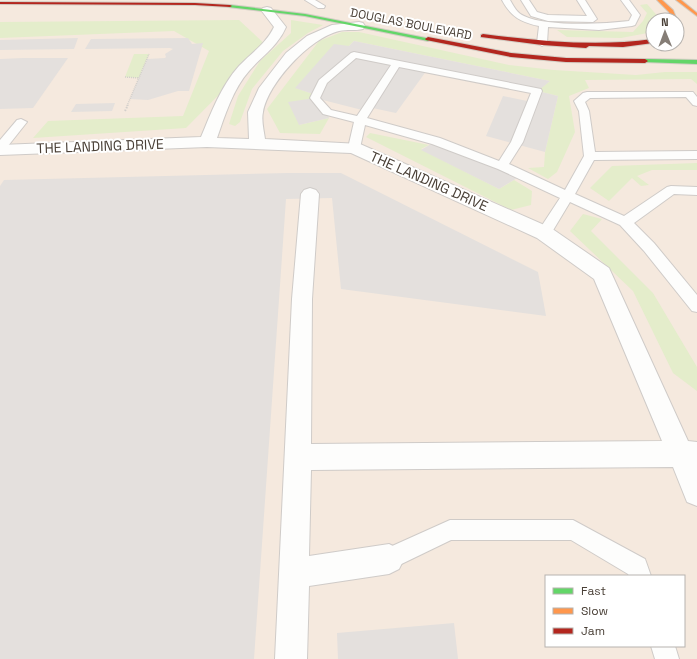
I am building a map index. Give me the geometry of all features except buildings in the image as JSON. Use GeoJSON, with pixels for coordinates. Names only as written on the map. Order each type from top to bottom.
{"type":"FeatureCollection","features":[{"type":"Feature","properties":{"kind":"main road"},"geometry":{"type":"LineString","coordinates":[[159,4],[163,2],[180,0]]}},
{"type":"Feature","properties":{"kind":"main road"},"geometry":{"type":"LineString","coordinates":[[210,0],[250,3],[261,2],[268,5]]}},
{"type":"Feature","properties":{"kind":"main road"},"geometry":{"type":"LineString","coordinates":[[659,0],[671,12]]}},
{"type":"Feature","properties":{"kind":"main road"},"geometry":{"type":"LineString","coordinates":[[678,0],[697,15]]}},
{"type":"Feature","properties":{"kind":"main road"},"geometry":{"type":"LineString","coordinates":[[305,1],[325,7]]}},
{"type":"Feature","properties":{"kind":"main road","name":"DOUGLAS BOULEVARD"},"geometry":{"type":"LineString","coordinates":[[0,3],[268,5],[359,26],[511,55],[542,59],[697,62]]}},
{"type":"Feature","properties":{"kind":"main road","name":"DOUGLAS BOULEVARD"},"geometry":{"type":"LineString","coordinates":[[475,34],[552,44],[645,44]]}},
{"type":"Feature","properties":{"kind":"main road"},"geometry":{"type":"LineString","coordinates":[[666,62],[697,66]]}},
{"type":"Feature","properties":{"kind":"street"},"geometry":{"type":"LineString","coordinates":[[207,142],[219,109],[239,74],[277,37],[280,27],[268,5]]}},
{"type":"Feature","properties":{"kind":"street"},"geometry":{"type":"LineString","coordinates":[[257,144],[254,112],[266,88],[291,56],[311,39],[336,28],[359,26]]}},
{"type":"Feature","properties":{"kind":"street","name":"THE LANDING DRIVE"},"geometry":{"type":"LineString","coordinates":[[0,149],[207,142],[354,148],[544,233],[602,274],[689,455],[697,492]]}},
{"type":"Feature","properties":{"kind":"street"},"geometry":{"type":"LineString","coordinates":[[291,659],[302,299],[310,194]]}},
{"type":"Feature","properties":{"kind":"street"},"geometry":{"type":"LineString","coordinates":[[298,457],[689,455]]}},
{"type":"Feature","properties":{"kind":"street"},"geometry":{"type":"LineString","coordinates":[[294,573],[389,559]]}},
{"type":"Feature","properties":{"kind":"lane"},"geometry":{"type":"LineString","coordinates":[[506,0],[510,8],[519,18],[544,24],[599,26],[632,24],[636,15],[625,0]]}},
{"type":"Feature","properties":{"kind":"lane"},"geometry":{"type":"LineString","coordinates":[[526,0],[534,14],[548,18],[593,19]]}},
{"type":"Feature","properties":{"kind":"lane"},"geometry":{"type":"LineString","coordinates":[[581,0],[599,26]]}},
{"type":"Feature","properties":{"kind":"lane"},"geometry":{"type":"LineString","coordinates":[[542,43],[544,24]]}},
{"type":"Feature","properties":{"kind":"lane"},"geometry":{"type":"LineString","coordinates":[[502,166],[517,142],[537,91],[464,78],[354,55],[323,82],[315,98],[327,112],[436,141],[502,166],[625,222],[649,247],[697,306]]}},
{"type":"Feature","properties":{"kind":"lane"},"geometry":{"type":"LineString","coordinates":[[354,148],[360,120],[397,63]]}},
{"type":"Feature","properties":{"kind":"lane"},"geometry":{"type":"LineString","coordinates":[[544,233],[568,196],[590,156],[584,110],[579,101],[587,96],[689,94],[697,103]]}},
{"type":"Feature","properties":{"kind":"lane"},"geometry":{"type":"LineString","coordinates":[[0,149],[22,122]]}},
{"type":"Feature","properties":{"kind":"lane"},"geometry":{"type":"LineString","coordinates":[[590,156],[697,155]]}},
{"type":"Feature","properties":{"kind":"lane"},"geometry":{"type":"LineString","coordinates":[[625,222],[671,190],[697,191]]}},
{"type":"Feature","properties":{"kind":"lane"},"geometry":{"type":"LineString","coordinates":[[389,559],[450,530],[573,530],[637,568],[640,575]]}},
{"type":"Feature","properties":{"kind":"lane"},"geometry":{"type":"LineString","coordinates":[[663,647],[668,659]]}},
{"type":"Feature","properties":{"kind":"path"},"geometry":{"type":"LineString","coordinates":[[125,111],[149,54]]}},
{"type":"Feature","properties":{"kind":"path"},"geometry":{"type":"LineString","coordinates":[[125,78],[139,78]]}},
{"type":"Feature","properties":{"kind":"shaded area"},"geometry":{"type":"Polygon","coordinates":[[[0,0],[697,0],[697,659],[0,659],[0,0]]]}},
{"type":"Feature","properties":{"kind":"shaded area"},"geometry":{"type":"Polygon","coordinates":[[[78,38],[74,49],[0,50],[0,40],[78,38]]]}},
{"type":"Feature","properties":{"kind":"shaded area"},"geometry":{"type":"Polygon","coordinates":[[[188,38],[192,44],[203,43],[189,91],[178,91],[148,100],[130,99],[147,59],[165,58],[165,54],[173,49],[85,49],[91,39],[188,38]]]}},
{"type":"Feature","properties":{"kind":"shaded area"},"geometry":{"type":"Polygon","coordinates":[[[354,41],[550,81],[538,91],[558,96],[545,152],[486,136],[503,96],[532,102],[536,91],[427,70],[396,113],[368,107],[366,111],[315,98],[316,95],[295,88],[334,44],[349,46],[354,41]]]}},
{"type":"Feature","properties":{"kind":"shaded area"},"geometry":{"type":"Polygon","coordinates":[[[68,58],[33,108],[0,109],[0,59],[68,58]]]}},
{"type":"Feature","properties":{"kind":"shaded area"},"geometry":{"type":"Polygon","coordinates":[[[315,98],[327,112],[329,118],[299,125],[288,102],[315,98]]]}},
{"type":"Feature","properties":{"kind":"shaded area"},"geometry":{"type":"Polygon","coordinates":[[[115,103],[112,111],[71,112],[76,104],[115,103]]]}},
{"type":"Feature","properties":{"kind":"shaded area"},"geometry":{"type":"Polygon","coordinates":[[[436,141],[522,175],[499,189],[421,150],[436,141]]]}},
{"type":"Feature","properties":{"kind":"shaded area"},"geometry":{"type":"Polygon","coordinates":[[[341,173],[538,272],[546,316],[341,289],[332,198],[286,199],[254,659],[0,659],[0,186],[4,180],[341,173]]]}},
{"type":"Feature","properties":{"kind":"shaded area"},"geometry":{"type":"Polygon","coordinates":[[[454,623],[458,659],[338,659],[337,633],[454,623]]]}},
{"type":"Feature","properties":{"kind":"green space"},"geometry":{"type":"Polygon","coordinates":[[[647,4],[654,12],[646,12],[640,5],[647,4]]]}},
{"type":"Feature","properties":{"kind":"green space"},"geometry":{"type":"Polygon","coordinates":[[[645,17],[645,34],[621,38],[567,37],[557,30],[633,32],[645,17]]]}},
{"type":"Feature","properties":{"kind":"green space"},"geometry":{"type":"Polygon","coordinates":[[[239,20],[267,46],[186,128],[33,138],[48,121],[183,116],[209,51],[174,31],[0,38],[0,22],[239,20]]]}},
{"type":"Feature","properties":{"kind":"green space"},"geometry":{"type":"Polygon","coordinates":[[[291,20],[323,25],[308,33],[283,51],[252,89],[240,122],[235,126],[229,124],[238,96],[260,61],[291,33],[291,20]]]}},
{"type":"Feature","properties":{"kind":"green space"},"geometry":{"type":"Polygon","coordinates":[[[342,32],[359,32],[509,65],[554,70],[636,75],[665,72],[697,72],[697,84],[691,79],[585,80],[589,88],[569,96],[575,132],[557,172],[548,179],[528,168],[544,167],[545,152],[558,96],[537,91],[550,81],[354,41],[296,88],[316,95],[299,125],[329,118],[320,134],[280,133],[267,109],[319,41],[342,32]]]}},
{"type":"Feature","properties":{"kind":"green space"},"geometry":{"type":"Polygon","coordinates":[[[134,54],[149,54],[139,78],[125,77],[134,54]]]}},
{"type":"Feature","properties":{"kind":"green space"},"geometry":{"type":"Polygon","coordinates":[[[370,133],[429,145],[421,149],[499,189],[514,180],[532,191],[531,205],[511,210],[366,137],[370,133]]]}},
{"type":"Feature","properties":{"kind":"green space"},"geometry":{"type":"Polygon","coordinates":[[[697,163],[697,170],[652,170],[637,176],[649,185],[641,186],[632,178],[609,201],[590,188],[612,166],[697,163]]]}},
{"type":"Feature","properties":{"kind":"green space"},"geometry":{"type":"Polygon","coordinates":[[[583,214],[602,219],[591,231],[653,293],[697,367],[697,391],[673,373],[633,291],[570,231],[583,214]]]}},
{"type":"Feature","properties":{"kind":"traffic: fast"},"geometry":{"type":"LineString","coordinates":[[230,6],[305,15],[428,39]]}},
{"type":"Feature","properties":{"kind":"traffic: fast"},"geometry":{"type":"LineString","coordinates":[[645,61],[697,62]]}},
{"type":"Feature","properties":{"kind":"traffic: slow"},"geometry":{"type":"LineString","coordinates":[[659,0],[671,12]]}},
{"type":"Feature","properties":{"kind":"traffic: slow"},"geometry":{"type":"LineString","coordinates":[[678,0],[697,15]]}},
{"type":"Feature","properties":{"kind":"traffic: jam"},"geometry":{"type":"LineString","coordinates":[[0,3],[195,4],[230,6]]}},
{"type":"Feature","properties":{"kind":"traffic: jam"},"geometry":{"type":"LineString","coordinates":[[483,36],[542,43],[586,46]]}},
{"type":"Feature","properties":{"kind":"traffic: jam"},"geometry":{"type":"LineString","coordinates":[[428,39],[511,55],[566,60],[645,61]]}},
{"type":"Feature","properties":{"kind":"traffic: jam"},"geometry":{"type":"LineString","coordinates":[[571,44],[623,45],[645,42]]}}]}
